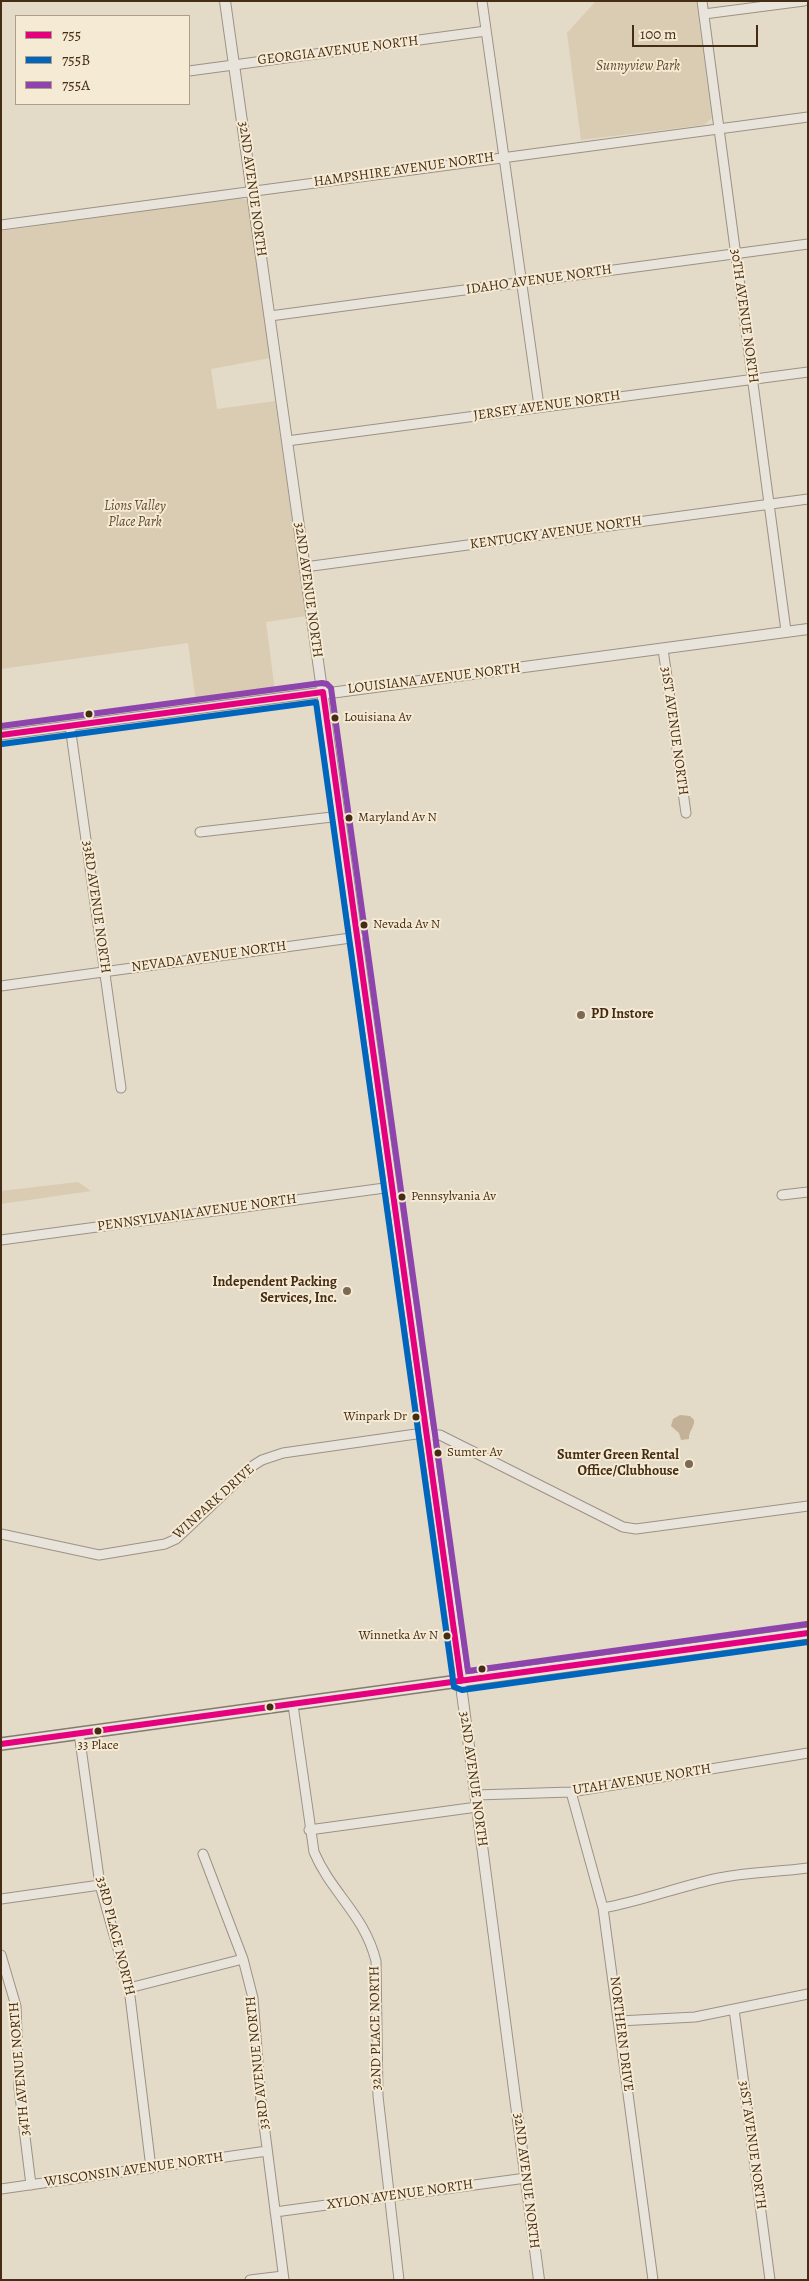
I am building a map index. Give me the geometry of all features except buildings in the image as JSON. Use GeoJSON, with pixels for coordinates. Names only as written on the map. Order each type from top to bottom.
{"type":"FeatureCollection","features":[{"type":"Feature","properties":{"kind":"main road"},"geometry":{"type":"LineString","coordinates":[[1,1744],[808,1633]]}},
{"type":"Feature","properties":{"kind":"street","name":"32ND AVENUE NORTH"},"geometry":{"type":"LineString","coordinates":[[225,1],[427,1434],[539,2280]]}},
{"type":"Feature","properties":{"kind":"street"},"geometry":{"type":"LineString","coordinates":[[482,1],[539,406]]}},
{"type":"Feature","properties":{"kind":"street","name":"30TH AVENUE NORTH"},"geometry":{"type":"LineString","coordinates":[[702,1],[786,631]]}},
{"type":"Feature","properties":{"kind":"street"},"geometry":{"type":"LineString","coordinates":[[704,14],[804,1]]}},
{"type":"Feature","properties":{"kind":"street","name":"GEORGIA AVENUE NORTH"},"geometry":{"type":"LineString","coordinates":[[190,70],[486,31]]}},
{"type":"Feature","properties":{"kind":"street","name":"HAMPSHIRE AVENUE NORTH"},"geometry":{"type":"LineString","coordinates":[[1,225],[808,117]]}},
{"type":"Feature","properties":{"kind":"street","name":"IDAHO AVENUE NORTH"},"geometry":{"type":"LineString","coordinates":[[270,316],[808,244]]}},
{"type":"Feature","properties":{"kind":"street","name":"JERSEY AVENUE NORTH"},"geometry":{"type":"LineString","coordinates":[[287,441],[539,406],[808,372]]}},
{"type":"Feature","properties":{"kind":"street","name":"KENTUCKY AVENUE NORTH"},"geometry":{"type":"LineString","coordinates":[[305,567],[808,499]]}},
{"type":"Feature","properties":{"kind":"street","name":"LOUISIANA AVENUE NORTH"},"geometry":{"type":"LineString","coordinates":[[1,735],[323,692],[330,693],[404,684],[808,628]]}},
{"type":"Feature","properties":{"kind":"street","name":"31ST AVENUE NORTH"},"geometry":{"type":"LineString","coordinates":[[663,649],[686,813]]}},
{"type":"Feature","properties":{"kind":"street","name":"33RD AVENUE NORTH"},"geometry":{"type":"LineString","coordinates":[[70,726],[121,1088]]}},
{"type":"Feature","properties":{"kind":"street"},"geometry":{"type":"LineString","coordinates":[[200,832],[341,816]]}},
{"type":"Feature","properties":{"kind":"street","name":"NEVADA AVENUE NORTH"},"geometry":{"type":"LineString","coordinates":[[1,986],[358,937]]}},
{"type":"Feature","properties":{"kind":"street","name":"PENNSYLVANIA AVENUE NORTH"},"geometry":{"type":"LineString","coordinates":[[1,1240],[392,1187]]}},
{"type":"Feature","properties":{"kind":"street"},"geometry":{"type":"LineString","coordinates":[[782,1195],[808,1192]]}},
{"type":"Feature","properties":{"kind":"street"},"geometry":{"type":"LineString","coordinates":[[427,1434],[440,1435],[623,1526],[636,1529],[808,1506]]}},
{"type":"Feature","properties":{"kind":"street","name":"WINPARK DRIVE"},"geometry":{"type":"LineString","coordinates":[[1,1534],[99,1554],[154,1547],[176,1539],[262,1460],[283,1453],[427,1434]]}},
{"type":"Feature","properties":{"kind":"street","name":"32ND PLACE NORTH"},"geometry":{"type":"LineString","coordinates":[[293,1705],[309,1830],[314,1852],[321,1869],[363,1926],[371,1942],[376,1961],[378,2096],[388,2197],[399,2280]]}},
{"type":"Feature","properties":{"kind":"street","name":"33RD PLACE NORTH"},"geometry":{"type":"LineString","coordinates":[[79,1733],[100,1885],[129,1988],[151,2168]]}},
{"type":"Feature","properties":{"kind":"street","name":"UTAH AVENUE NORTH"},"geometry":{"type":"LineString","coordinates":[[476,1795],[571,1792],[808,1752]]}},
{"type":"Feature","properties":{"kind":"street","name":"NORTHERN DRIVE"},"geometry":{"type":"LineString","coordinates":[[571,1792],[603,1908],[653,2280]]}},
{"type":"Feature","properties":{"kind":"street"},"geometry":{"type":"LineString","coordinates":[[309,1830],[477,1807]]}},
{"type":"Feature","properties":{"kind":"street","name":"33RD AVENUE NORTH"},"geometry":{"type":"LineString","coordinates":[[203,1854],[243,1959],[253,1998],[261,2101],[284,2278]]}},
{"type":"Feature","properties":{"kind":"street"},"geometry":{"type":"LineString","coordinates":[[603,1908],[634,1902],[686,1886],[722,1878],[808,1868]]}},
{"type":"Feature","properties":{"kind":"street"},"geometry":{"type":"LineString","coordinates":[[1,1899],[100,1885]]}},
{"type":"Feature","properties":{"kind":"street","name":"34TH AVENUE NORTH"},"geometry":{"type":"LineString","coordinates":[[1,1954],[16,2006],[18,2088],[31,2185]]}},
{"type":"Feature","properties":{"kind":"street"},"geometry":{"type":"LineString","coordinates":[[129,1988],[243,1959]]}},
{"type":"Feature","properties":{"kind":"street"},"geometry":{"type":"LineString","coordinates":[[619,2021],[695,2017],[808,1994]]}},
{"type":"Feature","properties":{"kind":"street","name":"31ST AVENUE NORTH"},"geometry":{"type":"LineString","coordinates":[[734,2009],[770,2280]]}},
{"type":"Feature","properties":{"kind":"street","name":"WISCONSIN AVENUE NORTH"},"geometry":{"type":"LineString","coordinates":[[1,2189],[267,2151]]}},
{"type":"Feature","properties":{"kind":"street","name":"XYLON AVENUE NORTH"},"geometry":{"type":"LineString","coordinates":[[275,2212],[526,2178]]}},
{"type":"Feature","properties":{"kind":"street"},"geometry":{"type":"LineString","coordinates":[[250,2280],[284,2278]]}},
{"type":"Feature","properties":{"kind":"green space","name":"Sunnyview Park"},"geometry":{"type":"Polygon","coordinates":[[[596,1],[696,1],[712,118],[704,125],[581,140],[567,33],[596,1]]]}},
{"type":"Feature","properties":{"kind":"green space","name":"Lions Valley Place Park"},"geometry":{"type":"Polygon","coordinates":[[[240,198],[247,200],[270,358],[211,369],[217,409],[275,401],[306,616],[266,622],[275,692],[196,703],[188,643],[1,669],[1,231],[240,198]]]}},
{"type":"Feature","properties":{"kind":"green space"},"geometry":{"type":"Polygon","coordinates":[[[78,1182],[91,1191],[1,1204],[1,1191],[78,1182]]]}},
{"type":"Feature","properties":{"kind":"shaded area"},"geometry":{"type":"Polygon","coordinates":[[[680,1415],[690,1416],[694,1420],[689,1439],[681,1440],[679,1433],[671,1426],[673,1419],[680,1415]]]}},
{"type":"Feature","properties":{"kind":"transit line","name":"755A"},"geometry":{"type":"LineString","coordinates":[[1,726],[322,683],[327,684],[331,688],[468,1671],[807,1624]]}},
{"type":"Feature","properties":{"kind":"transit line","name":"755"},"geometry":{"type":"LineString","coordinates":[[1,735],[323,692],[461,1681]]}},
{"type":"Feature","properties":{"kind":"transit line","name":"755B"},"geometry":{"type":"LineString","coordinates":[[2,744],[316,702],[454,1687],[462,1690],[808,1642]]}},
{"type":"Feature","properties":{"kind":"transit line","name":"755"},"geometry":{"type":"LineString","coordinates":[[1,1744],[808,1633]]}},
{"type":"Feature","properties":{"kind":"place","name":"Louisiana Av"},"geometry":{"type":"Point","coordinates":[335,718]}},
{"type":"Feature","properties":{"kind":"place","name":"Maryland Av N"},"geometry":{"type":"Point","coordinates":[349,818]}},
{"type":"Feature","properties":{"kind":"place","name":"Nevada Av N"},"geometry":{"type":"Point","coordinates":[364,925]}},
{"type":"Feature","properties":{"kind":"place","name":"PD Instore"},"geometry":{"type":"Point","coordinates":[581,1015]}},
{"type":"Feature","properties":{"kind":"place","name":"Pennsylvania Av"},"geometry":{"type":"Point","coordinates":[402,1197]}},
{"type":"Feature","properties":{"kind":"place","name":"Independent Packing Services, Inc."},"geometry":{"type":"Point","coordinates":[347,1291]}},
{"type":"Feature","properties":{"kind":"place","name":"Winpark Dr"},"geometry":{"type":"Point","coordinates":[416,1417]}},
{"type":"Feature","properties":{"kind":"place","name":"Sumter Av"},"geometry":{"type":"Point","coordinates":[438,1453]}},
{"type":"Feature","properties":{"kind":"place","name":"Sumter Green Rental Office/Clubhouse"},"geometry":{"type":"Point","coordinates":[689,1464]}},
{"type":"Feature","properties":{"kind":"place","name":"Winnetka Av N"},"geometry":{"type":"Point","coordinates":[447,1636]}},
{"type":"Feature","properties":{"kind":"place","name":"33 Place"},"geometry":{"type":"Point","coordinates":[98,1731]}}]}
